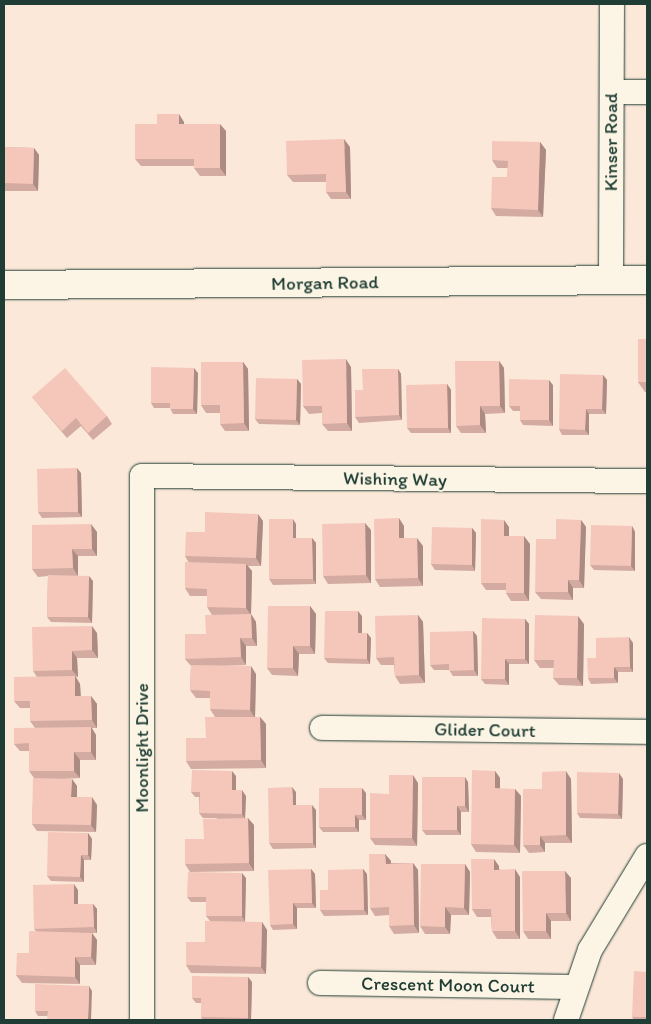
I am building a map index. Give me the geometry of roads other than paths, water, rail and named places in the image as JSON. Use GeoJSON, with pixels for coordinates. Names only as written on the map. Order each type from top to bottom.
{"type":"FeatureCollection","features":[{"type":"Feature","properties":{"kind":"street","name":"Kinser Road"},"geometry":{"type":"LineString","coordinates":[[611,280],[612,4]]}},
{"type":"Feature","properties":{"kind":"street"},"geometry":{"type":"LineString","coordinates":[[612,92],[647,92]]}},
{"type":"Feature","properties":{"kind":"street","name":"Morgan Road"},"geometry":{"type":"LineString","coordinates":[[4,285],[647,280]]}},
{"type":"Feature","properties":{"kind":"street","name":"Wishing Way"},"geometry":{"type":"LineString","coordinates":[[142,476],[647,481]]}},
{"type":"Feature","properties":{"kind":"street","name":"Moonlight Drive"},"geometry":{"type":"LineString","coordinates":[[142,476],[142,1020]]}},
{"type":"Feature","properties":{"kind":"street","name":"Glider Court"},"geometry":{"type":"LineString","coordinates":[[322,728],[647,732]]}},
{"type":"Feature","properties":{"kind":"street"},"geometry":{"type":"LineString","coordinates":[[566,1020],[575,986],[590,950],[641,881],[647,856]]}},
{"type":"Feature","properties":{"kind":"street","name":"Crescent Moon Court"},"geometry":{"type":"LineString","coordinates":[[320,983],[575,986]]}}]}
